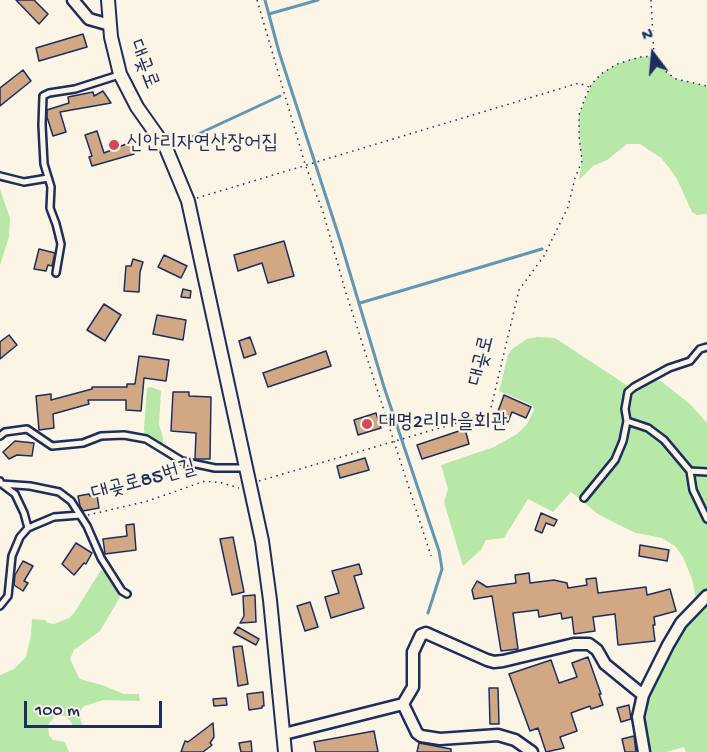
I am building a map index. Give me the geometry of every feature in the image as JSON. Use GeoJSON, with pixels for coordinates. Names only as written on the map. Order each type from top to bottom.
{"type":"FeatureCollection","features":[{"type":"Feature","properties":{"kind":"street"},"geometry":{"type":"LineString","coordinates":[[72,0],[89,19],[110,25]]}},
{"type":"Feature","properties":{"kind":"street","name":"대곶로"},"geometry":{"type":"LineString","coordinates":[[108,0],[114,56],[120,74],[137,108],[166,148],[188,201],[251,488],[270,600],[285,752]]}},
{"type":"Feature","properties":{"kind":"street"},"geometry":{"type":"LineString","coordinates":[[644,752],[638,717],[644,694],[681,623],[707,596]]}},
{"type":"Feature","properties":{"kind":"street"},"geometry":{"type":"LineString","coordinates":[[284,734],[403,704],[413,687],[413,652],[421,635],[426,633],[494,662],[574,644],[589,645],[597,650],[605,664],[644,694]]}},
{"type":"Feature","properties":{"kind":"street"},"geometry":{"type":"LineString","coordinates":[[403,704],[417,733],[421,736],[440,739],[498,735],[515,740],[532,752]]}},
{"type":"Feature","properties":{"kind":"lane"},"geometry":{"type":"LineString","coordinates":[[56,273],[61,244],[50,208],[51,187],[44,164],[43,96],[120,74]]}},
{"type":"Feature","properties":{"kind":"lane"},"geometry":{"type":"LineString","coordinates":[[0,176],[24,182],[48,178]]}},
{"type":"Feature","properties":{"kind":"lane"},"geometry":{"type":"LineString","coordinates":[[584,498],[615,460],[623,441],[627,421],[628,392],[669,368],[690,361],[700,349],[707,348]]}},
{"type":"Feature","properties":{"kind":"lane"},"geometry":{"type":"LineString","coordinates":[[627,421],[648,428],[664,440],[690,471],[693,490],[707,519]]}},
{"type":"Feature","properties":{"kind":"lane"},"geometry":{"type":"LineString","coordinates":[[0,436],[5,432],[27,429],[52,446],[83,443],[101,436],[124,435],[146,439],[182,461],[215,468],[246,468]]}},
{"type":"Feature","properties":{"kind":"lane"},"geometry":{"type":"LineString","coordinates":[[690,471],[707,472]]}},
{"type":"Feature","properties":{"kind":"lane"},"geometry":{"type":"LineString","coordinates":[[0,606],[8,596],[8,575],[14,547],[28,528],[15,494],[1,483]]}},
{"type":"Feature","properties":{"kind":"lane","name":"대곶로85번길"},"geometry":{"type":"LineString","coordinates":[[1,483],[59,492],[71,501],[101,558],[122,591],[127,594]]}},
{"type":"Feature","properties":{"kind":"lane","name":"대곶로85번길"},"geometry":{"type":"LineString","coordinates":[[28,528],[54,517],[80,515]]}},
{"type":"Feature","properties":{"kind":"path"},"geometry":{"type":"LineString","coordinates":[[257,0],[306,164],[431,556]]}},
{"type":"Feature","properties":{"kind":"path"},"geometry":{"type":"LineString","coordinates":[[651,0],[654,56],[665,71],[676,79],[707,86]]}},
{"type":"Feature","properties":{"kind":"path","name":"대곶로"},"geometry":{"type":"LineString","coordinates":[[251,488],[394,440],[490,412],[519,290],[549,248],[568,207],[574,178],[582,161],[579,115],[590,87],[601,74],[617,64],[640,57],[654,56]]}},
{"type":"Feature","properties":{"kind":"path"},"geometry":{"type":"LineString","coordinates":[[188,201],[579,83],[590,87]]}},
{"type":"Feature","properties":{"kind":"path","name":"대곶로85번길"},"geometry":{"type":"LineString","coordinates":[[80,515],[105,512],[148,501],[205,481],[251,488]]}},
{"type":"Feature","properties":{"kind":"green space"},"geometry":{"type":"Polygon","coordinates":[[[654,56],[665,71],[676,79],[707,86],[707,213],[705,214],[697,215],[692,212],[670,169],[661,158],[640,144],[627,144],[607,160],[593,166],[579,180],[582,161],[579,115],[591,85],[601,74],[617,64],[640,57],[654,56]]]}},
{"type":"Feature","properties":{"kind":"green space"},"geometry":{"type":"Polygon","coordinates":[[[0,189],[10,218],[9,237],[0,265],[0,189]]]}},
{"type":"Feature","properties":{"kind":"green space"},"geometry":{"type":"Polygon","coordinates":[[[555,338],[634,390],[656,380],[661,381],[691,405],[707,423],[707,752],[686,752],[684,747],[666,752],[649,752],[643,725],[651,689],[669,653],[698,608],[692,579],[683,557],[675,546],[662,538],[636,533],[619,525],[598,514],[571,492],[553,512],[528,499],[504,538],[486,540],[481,550],[463,566],[444,502],[448,489],[441,465],[494,447],[517,434],[527,424],[534,410],[532,405],[499,391],[508,355],[512,349],[527,339],[555,338]]]}},
{"type":"Feature","properties":{"kind":"green space"},"geometry":{"type":"Polygon","coordinates":[[[151,387],[161,391],[159,424],[163,444],[145,436],[147,388],[151,387]]]}},
{"type":"Feature","properties":{"kind":"green space"},"geometry":{"type":"Polygon","coordinates":[[[105,568],[115,582],[120,597],[100,631],[74,650],[70,659],[79,678],[124,694],[139,694],[140,701],[104,700],[84,706],[81,710],[80,728],[73,728],[65,716],[56,715],[48,725],[49,735],[53,740],[65,742],[69,752],[0,752],[0,675],[14,669],[26,657],[32,619],[45,620],[54,624],[69,618],[101,570],[105,568]]]}},
{"type":"Feature","properties":{"kind":"building"},"geometry":{"type":"Polygon","coordinates":[[[16,0],[34,0],[48,14],[39,24],[16,0]]]}},
{"type":"Feature","properties":{"kind":"building"},"geometry":{"type":"Polygon","coordinates":[[[83,34],[87,47],[39,61],[36,48],[83,34]]]}},
{"type":"Feature","properties":{"kind":"building"},"geometry":{"type":"Polygon","coordinates":[[[23,70],[31,81],[0,106],[0,88],[23,70]]]}},
{"type":"Feature","properties":{"kind":"building"},"geometry":{"type":"Polygon","coordinates":[[[103,91],[111,103],[60,112],[66,132],[53,136],[47,110],[69,103],[68,97],[93,92],[94,96],[103,91]]]}},
{"type":"Feature","properties":{"kind":"building"},"geometry":{"type":"Polygon","coordinates":[[[97,131],[104,153],[131,142],[134,154],[92,166],[89,157],[92,156],[85,135],[97,131]]]}},
{"type":"Feature","properties":{"kind":"building"},"geometry":{"type":"Polygon","coordinates":[[[284,241],[294,276],[268,283],[262,263],[238,271],[234,255],[284,241]]]}},
{"type":"Feature","properties":{"kind":"building"},"geometry":{"type":"Polygon","coordinates":[[[39,249],[55,253],[52,266],[48,265],[46,271],[34,269],[39,249]]]}},
{"type":"Feature","properties":{"kind":"building"},"geometry":{"type":"Polygon","coordinates":[[[164,255],[187,266],[181,278],[158,267],[164,255]]]}},
{"type":"Feature","properties":{"kind":"building"},"geometry":{"type":"Polygon","coordinates":[[[133,259],[143,262],[139,292],[124,291],[126,266],[131,266],[133,259]]]}},
{"type":"Feature","properties":{"kind":"building"},"geometry":{"type":"Polygon","coordinates":[[[183,289],[191,291],[190,298],[181,297],[183,289]]]}},
{"type":"Feature","properties":{"kind":"building"},"geometry":{"type":"Polygon","coordinates":[[[104,304],[121,315],[105,341],[87,330],[104,304]]]}},
{"type":"Feature","properties":{"kind":"building"},"geometry":{"type":"Polygon","coordinates":[[[157,315],[186,320],[183,340],[153,334],[157,315]]]}},
{"type":"Feature","properties":{"kind":"building"},"geometry":{"type":"Polygon","coordinates":[[[9,335],[17,345],[0,359],[0,342],[9,335]]]}},
{"type":"Feature","properties":{"kind":"building"},"geometry":{"type":"Polygon","coordinates":[[[250,337],[256,354],[244,358],[239,341],[250,337]]]}},
{"type":"Feature","properties":{"kind":"building"},"geometry":{"type":"Polygon","coordinates":[[[326,351],[331,366],[268,387],[263,373],[326,351]]]}},
{"type":"Feature","properties":{"kind":"building"},"geometry":{"type":"Polygon","coordinates":[[[139,356],[169,360],[166,381],[144,378],[141,411],[126,410],[126,400],[88,400],[89,404],[53,414],[54,428],[39,430],[36,396],[51,394],[51,400],[92,389],[92,387],[127,387],[127,384],[135,384],[139,356]]]}},
{"type":"Feature","properties":{"kind":"building"},"geometry":{"type":"Polygon","coordinates":[[[173,392],[189,392],[189,396],[211,397],[210,459],[195,459],[196,433],[171,431],[173,392]]]}},
{"type":"Feature","properties":{"kind":"building"},"geometry":{"type":"Polygon","coordinates":[[[504,395],[531,407],[526,418],[512,412],[508,422],[496,417],[504,395]]]}},
{"type":"Feature","properties":{"kind":"building","name":"대명2리마을회관"},"geometry":{"type":"Polygon","coordinates":[[[376,413],[381,428],[358,435],[354,420],[376,413]]]}},
{"type":"Feature","properties":{"kind":"building"},"geometry":{"type":"Polygon","coordinates":[[[465,429],[469,444],[422,459],[417,445],[465,429]]]}},
{"type":"Feature","properties":{"kind":"building"},"geometry":{"type":"Polygon","coordinates":[[[15,441],[34,443],[32,456],[17,455],[9,459],[3,452],[15,441]]]}},
{"type":"Feature","properties":{"kind":"building"},"geometry":{"type":"Polygon","coordinates":[[[365,458],[369,470],[340,478],[337,466],[365,458]]]}},
{"type":"Feature","properties":{"kind":"building"},"geometry":{"type":"Polygon","coordinates":[[[89,494],[90,496],[97,495],[99,508],[83,511],[78,496],[89,494]]]}},
{"type":"Feature","properties":{"kind":"building"},"geometry":{"type":"Polygon","coordinates":[[[541,513],[557,520],[554,526],[546,523],[542,533],[535,530],[541,513]]]}},
{"type":"Feature","properties":{"kind":"building"},"geometry":{"type":"Polygon","coordinates":[[[134,524],[136,550],[105,554],[103,539],[127,536],[126,525],[134,524]]]}},
{"type":"Feature","properties":{"kind":"building"},"geometry":{"type":"Polygon","coordinates":[[[233,537],[244,592],[232,595],[220,539],[233,537]]]}},
{"type":"Feature","properties":{"kind":"building"},"geometry":{"type":"Polygon","coordinates":[[[76,543],[92,553],[86,564],[84,563],[74,575],[62,564],[76,543]]]}},
{"type":"Feature","properties":{"kind":"building"},"geometry":{"type":"Polygon","coordinates":[[[640,545],[669,550],[667,561],[639,556],[640,545]]]}},
{"type":"Feature","properties":{"kind":"building"},"geometry":{"type":"Polygon","coordinates":[[[23,561],[33,566],[24,581],[28,583],[23,591],[14,585],[15,575],[23,561]]]}},
{"type":"Feature","properties":{"kind":"building"},"geometry":{"type":"Polygon","coordinates":[[[359,564],[362,574],[354,576],[364,608],[331,618],[325,597],[339,593],[332,571],[359,564]]]}},
{"type":"Feature","properties":{"kind":"building"},"geometry":{"type":"Polygon","coordinates":[[[529,573],[530,583],[554,580],[567,583],[568,588],[587,585],[586,579],[596,578],[598,593],[646,587],[647,595],[670,589],[676,611],[654,617],[655,641],[618,645],[615,614],[593,617],[595,631],[574,634],[572,617],[562,619],[561,613],[539,617],[538,610],[513,613],[518,649],[501,651],[492,596],[474,599],[472,590],[477,581],[487,587],[516,583],[515,575],[529,573]]]}},
{"type":"Feature","properties":{"kind":"building"},"geometry":{"type":"Polygon","coordinates":[[[255,595],[256,622],[240,623],[244,616],[243,596],[255,595]]]}},
{"type":"Feature","properties":{"kind":"building"},"geometry":{"type":"Polygon","coordinates":[[[310,602],[318,627],[305,631],[297,606],[310,602]]]}},
{"type":"Feature","properties":{"kind":"building"},"geometry":{"type":"Polygon","coordinates":[[[238,627],[259,639],[256,645],[234,633],[238,627]]]}},
{"type":"Feature","properties":{"kind":"building"},"geometry":{"type":"Polygon","coordinates":[[[242,646],[248,684],[238,686],[233,647],[242,646]]]}},
{"type":"Feature","properties":{"kind":"building"},"geometry":{"type":"Polygon","coordinates":[[[588,657],[603,705],[591,709],[590,706],[571,713],[577,731],[560,737],[564,748],[546,752],[538,728],[530,731],[509,674],[551,660],[559,683],[577,677],[572,663],[588,657]]]}},
{"type":"Feature","properties":{"kind":"building"},"geometry":{"type":"Polygon","coordinates":[[[489,688],[498,688],[499,724],[490,724],[489,688]]]}},
{"type":"Feature","properties":{"kind":"building"},"geometry":{"type":"Polygon","coordinates":[[[263,692],[264,706],[249,710],[247,694],[263,692]]]}},
{"type":"Feature","properties":{"kind":"building"},"geometry":{"type":"Polygon","coordinates":[[[226,698],[227,705],[214,706],[213,699],[226,698]]]}},
{"type":"Feature","properties":{"kind":"building"},"geometry":{"type":"Polygon","coordinates":[[[629,705],[631,719],[621,722],[617,708],[629,705]]]}},
{"type":"Feature","properties":{"kind":"building"},"geometry":{"type":"Polygon","coordinates":[[[213,723],[214,737],[210,743],[212,745],[203,752],[181,752],[185,741],[188,742],[213,723]]]}},
{"type":"Feature","properties":{"kind":"building"},"geometry":{"type":"Polygon","coordinates":[[[374,731],[378,752],[316,752],[314,742],[374,731]]]}},
{"type":"Feature","properties":{"kind":"building"},"geometry":{"type":"Polygon","coordinates":[[[634,736],[636,752],[625,752],[622,739],[634,736]]]}},
{"type":"Feature","properties":{"kind":"building"},"geometry":{"type":"Polygon","coordinates":[[[251,741],[252,752],[241,752],[239,743],[251,741]]]}},
{"type":"Feature","properties":{"kind":"building"},"geometry":{"type":"Polygon","coordinates":[[[419,743],[451,749],[451,752],[417,752],[419,743]]]}},
{"type":"Feature","properties":{"kind":"waterway"},"geometry":{"type":"LineString","coordinates":[[265,0],[279,52],[340,240],[384,387],[439,551],[442,569],[428,613]]}},
{"type":"Feature","properties":{"kind":"waterway"},"geometry":{"type":"LineString","coordinates":[[269,14],[318,0]]}},
{"type":"Feature","properties":{"kind":"waterway"},"geometry":{"type":"LineString","coordinates":[[181,142],[280,96]]}},
{"type":"Feature","properties":{"kind":"waterway"},"geometry":{"type":"LineString","coordinates":[[360,303],[542,249]]}},
{"type":"Feature","properties":{"kind":"place","name":"신안리자연산장어집"},"geometry":{"type":"Point","coordinates":[114,145]}},
{"type":"Feature","properties":{"kind":"place","name":"대명2리마을회관"},"geometry":{"type":"Point","coordinates":[367,424]}}]}
